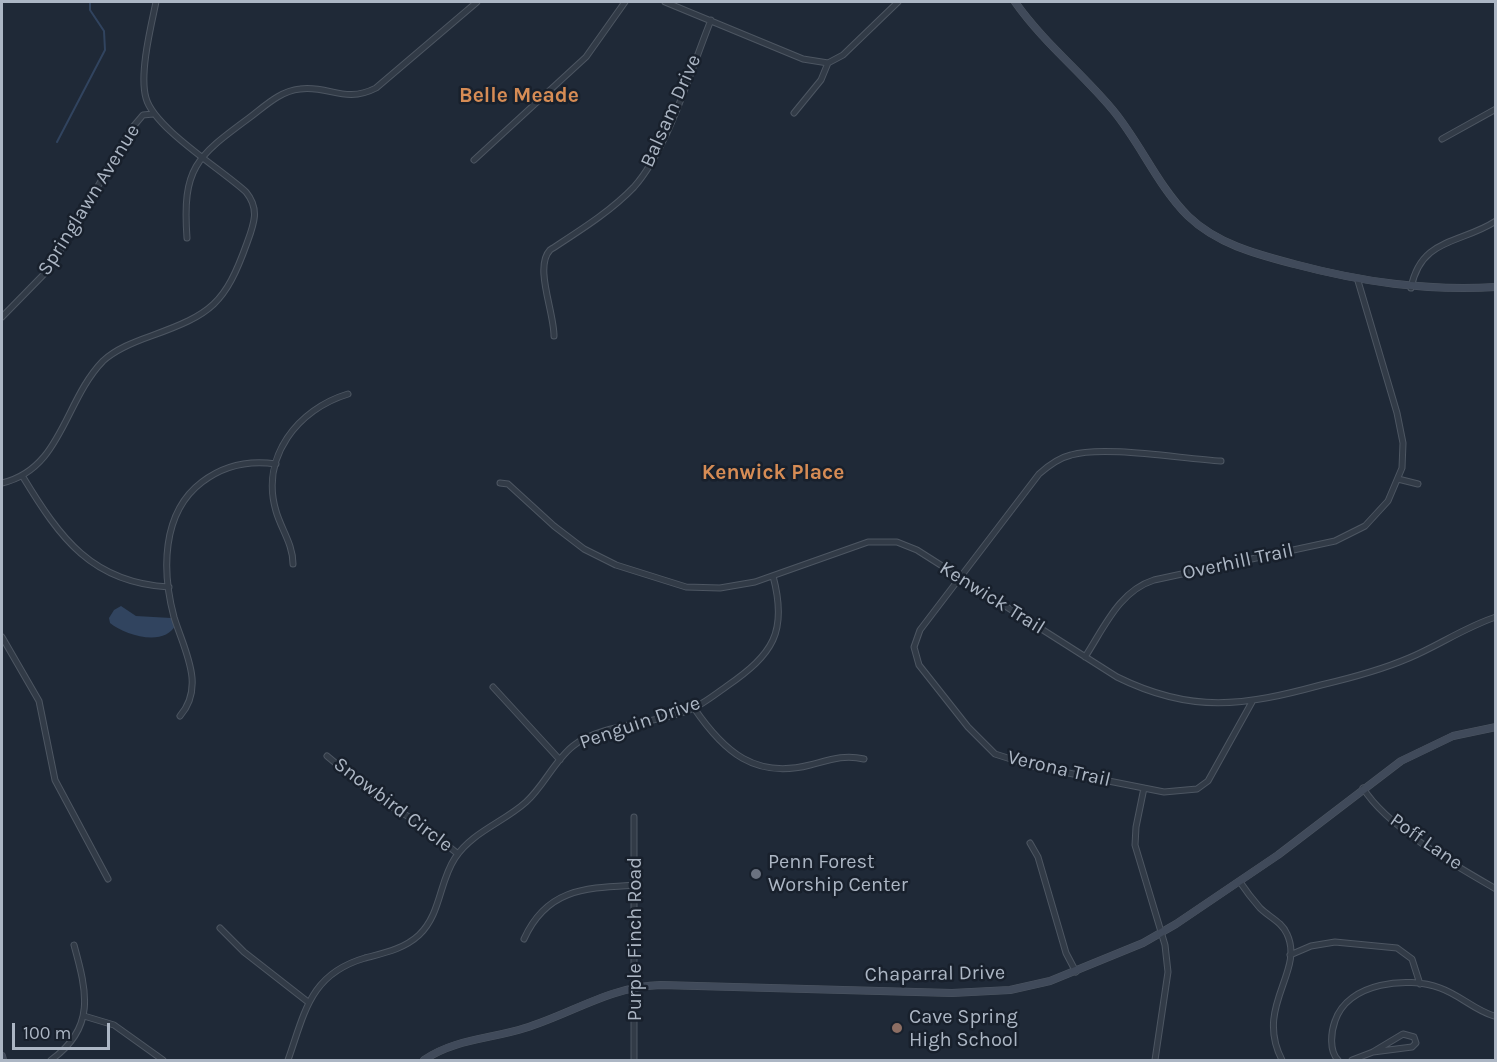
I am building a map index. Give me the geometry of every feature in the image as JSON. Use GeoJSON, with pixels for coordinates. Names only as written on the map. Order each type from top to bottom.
{"type":"FeatureCollection","features":[{"type":"Feature","properties":{"kind":"street"},"geometry":{"type":"LineString","coordinates":[[2,483],[23,477],[43,460],[91,377],[105,359],[124,347],[201,314],[227,291],[234,280],[254,225],[254,204],[246,192],[153,114],[146,97],[144,81],[156,2]]}},
{"type":"Feature","properties":{"kind":"street"},"geometry":{"type":"LineString","coordinates":[[188,238],[188,190],[194,168],[216,142],[285,93],[310,88],[350,95],[364,93],[376,87],[477,2]]}},
{"type":"Feature","properties":{"kind":"street"},"geometry":{"type":"LineString","coordinates":[[474,160],[586,57],[625,2]]}},
{"type":"Feature","properties":{"kind":"street"},"geometry":{"type":"LineString","coordinates":[[665,2],[803,59],[828,63],[843,55],[898,2]]}},
{"type":"Feature","properties":{"kind":"street"},"geometry":{"type":"LineString","coordinates":[[1015,2],[1051,47],[1120,119],[1172,197],[1203,228],[1245,250],[1358,280],[1411,288],[1496,287]]}},
{"type":"Feature","properties":{"kind":"street","name":"Balsam Drive"},"geometry":{"type":"LineString","coordinates":[[554,336],[552,310],[542,272],[543,260],[550,250],[612,206],[645,172],[667,129],[711,20]]}},
{"type":"Feature","properties":{"kind":"street"},"geometry":{"type":"LineString","coordinates":[[794,113],[821,80],[828,63]]}},
{"type":"Feature","properties":{"kind":"street"},"geometry":{"type":"LineString","coordinates":[[1442,139],[1496,109]]}},
{"type":"Feature","properties":{"kind":"street","name":"Springlawn Avenue"},"geometry":{"type":"LineString","coordinates":[[2,317],[50,268],[132,128],[143,115],[153,114]]}},
{"type":"Feature","properties":{"kind":"street"},"geometry":{"type":"LineString","coordinates":[[1411,288],[1416,271],[1430,252],[1454,238],[1496,221]]}},
{"type":"Feature","properties":{"kind":"street","name":"Overhill Trail"},"geometry":{"type":"LineString","coordinates":[[1085,657],[1119,604],[1140,586],[1154,580],[1347,537],[1375,518],[1388,501],[1398,479],[1403,458],[1400,428],[1358,280]]}},
{"type":"Feature","properties":{"kind":"street"},"geometry":{"type":"LineString","coordinates":[[292,564],[290,543],[274,501],[276,464],[284,441],[297,424],[316,408],[348,394]]}},
{"type":"Feature","properties":{"kind":"street","name":"Verona Trail"},"geometry":{"type":"LineString","coordinates":[[1221,461],[1099,452],[1065,457],[1039,474],[920,630],[915,641],[915,652],[926,676],[968,727],[990,750],[1004,758],[1164,792],[1197,789],[1208,781],[1252,702]]}},
{"type":"Feature","properties":{"kind":"street"},"geometry":{"type":"LineString","coordinates":[[180,716],[192,695],[192,674],[174,617],[169,587],[170,532],[177,511],[188,495],[208,477],[230,467],[258,463],[276,464]]}},
{"type":"Feature","properties":{"kind":"street"},"geometry":{"type":"LineString","coordinates":[[23,477],[67,541],[92,564],[128,581],[169,587]]}},
{"type":"Feature","properties":{"kind":"street"},"geometry":{"type":"LineString","coordinates":[[1398,479],[1418,484]]}},
{"type":"Feature","properties":{"kind":"street","name":"Kenwick Trail"},"geometry":{"type":"LineString","coordinates":[[500,483],[508,484],[554,526],[584,549],[616,565],[686,587],[720,588],[773,576],[868,542],[886,541],[917,550],[1085,657],[1134,685],[1170,697],[1205,703],[1252,702],[1294,694],[1389,666],[1496,617]]}},
{"type":"Feature","properties":{"kind":"street","name":"Penguin Drive"},"geometry":{"type":"LineString","coordinates":[[288,1060],[308,1002],[318,986],[333,972],[354,962],[396,949],[418,935],[435,911],[447,874],[458,854],[474,838],[526,802],[573,746],[590,737],[694,708],[753,668],[767,653],[779,622],[779,600],[773,576]]}},
{"type":"Feature","properties":{"kind":"street"},"geometry":{"type":"LineString","coordinates":[[2,638],[39,701],[55,780],[108,879]]}},
{"type":"Feature","properties":{"kind":"street"},"geometry":{"type":"LineString","coordinates":[[493,687],[560,760]]}},
{"type":"Feature","properties":{"kind":"street"},"geometry":{"type":"LineString","coordinates":[[694,708],[737,755],[761,768],[787,770],[846,756],[864,759]]}},
{"type":"Feature","properties":{"kind":"street","name":"Chaparral Drive"},"geometry":{"type":"LineString","coordinates":[[424,1060],[450,1047],[525,1028],[635,987],[661,985],[917,994],[986,993],[1025,987],[1076,972],[1162,933],[1240,882],[1401,761],[1435,743],[1496,727]]}},
{"type":"Feature","properties":{"kind":"street","name":"Snowbird Circle"},"geometry":{"type":"LineString","coordinates":[[327,756],[380,800],[421,824],[458,854]]}},
{"type":"Feature","properties":{"kind":"street"},"geometry":{"type":"LineString","coordinates":[[1144,788],[1136,827],[1136,845],[1162,933],[1168,962],[1168,985],[1155,1060]]}},
{"type":"Feature","properties":{"kind":"street","name":"Poff Lane"},"geometry":{"type":"LineString","coordinates":[[1363,788],[1381,811],[1446,859],[1496,888]]}},
{"type":"Feature","properties":{"kind":"street","name":"Purple Finch Road"},"geometry":{"type":"LineString","coordinates":[[634,817],[634,1060]]}},
{"type":"Feature","properties":{"kind":"street"},"geometry":{"type":"LineString","coordinates":[[1030,843],[1038,858],[1060,935],[1076,972]]}},
{"type":"Feature","properties":{"kind":"street"},"geometry":{"type":"LineString","coordinates":[[1240,882],[1261,909],[1284,928],[1290,943],[1290,955],[1273,1015],[1274,1037],[1282,1060]]}},
{"type":"Feature","properties":{"kind":"street"},"geometry":{"type":"LineString","coordinates":[[524,939],[541,911],[561,896],[589,888],[635,885]]}},
{"type":"Feature","properties":{"kind":"street"},"geometry":{"type":"LineString","coordinates":[[220,928],[244,952],[308,1002]]}},
{"type":"Feature","properties":{"kind":"street"},"geometry":{"type":"LineString","coordinates":[[1290,955],[1311,946],[1335,942],[1397,948],[1412,959],[1420,984]]}},
{"type":"Feature","properties":{"kind":"street"},"geometry":{"type":"LineString","coordinates":[[51,1060],[73,1040],[84,1016],[84,993],[74,945]]}},
{"type":"Feature","properties":{"kind":"street"},"geometry":{"type":"LineString","coordinates":[[1337,1060],[1332,1044],[1334,1024],[1345,1004],[1372,988],[1395,984],[1420,984],[1447,991],[1478,1010],[1494,1016]]}},
{"type":"Feature","properties":{"kind":"street"},"geometry":{"type":"LineString","coordinates":[[84,1016],[114,1025],[163,1060]]}},
{"type":"Feature","properties":{"kind":"street"},"geometry":{"type":"LineString","coordinates":[[1352,1060],[1373,1052],[1403,1034],[1414,1037],[1416,1043],[1412,1047],[1373,1052]]}},
{"type":"Feature","properties":{"kind":"street"},"geometry":{"type":"LineString","coordinates":[[2,1056],[3,1060]]}},
{"type":"Feature","properties":{"kind":"water"},"geometry":{"type":"Polygon","coordinates":[[[121,606],[136,616],[171,618],[176,624],[163,636],[144,637],[125,632],[110,623],[109,618],[114,610],[121,606]]]}},
{"type":"Feature","properties":{"kind":"waterway"},"geometry":{"type":"LineString","coordinates":[[57,142],[105,50],[104,31],[90,10],[90,2]]}},
{"type":"Feature","properties":{"kind":"place","name":"Penn Forest Worship Center"},"geometry":{"type":"Point","coordinates":[756,874]}},
{"type":"Feature","properties":{"kind":"place","name":"Cave Spring High School"},"geometry":{"type":"Point","coordinates":[897,1028]}},
{"type":"Feature","properties":{"kind":"district","name":"Belle Meade"},"geometry":{"type":"Point","coordinates":[519,96]}},
{"type":"Feature","properties":{"kind":"district","name":"Kenwick Place"},"geometry":{"type":"Point","coordinates":[773,473]}}]}
